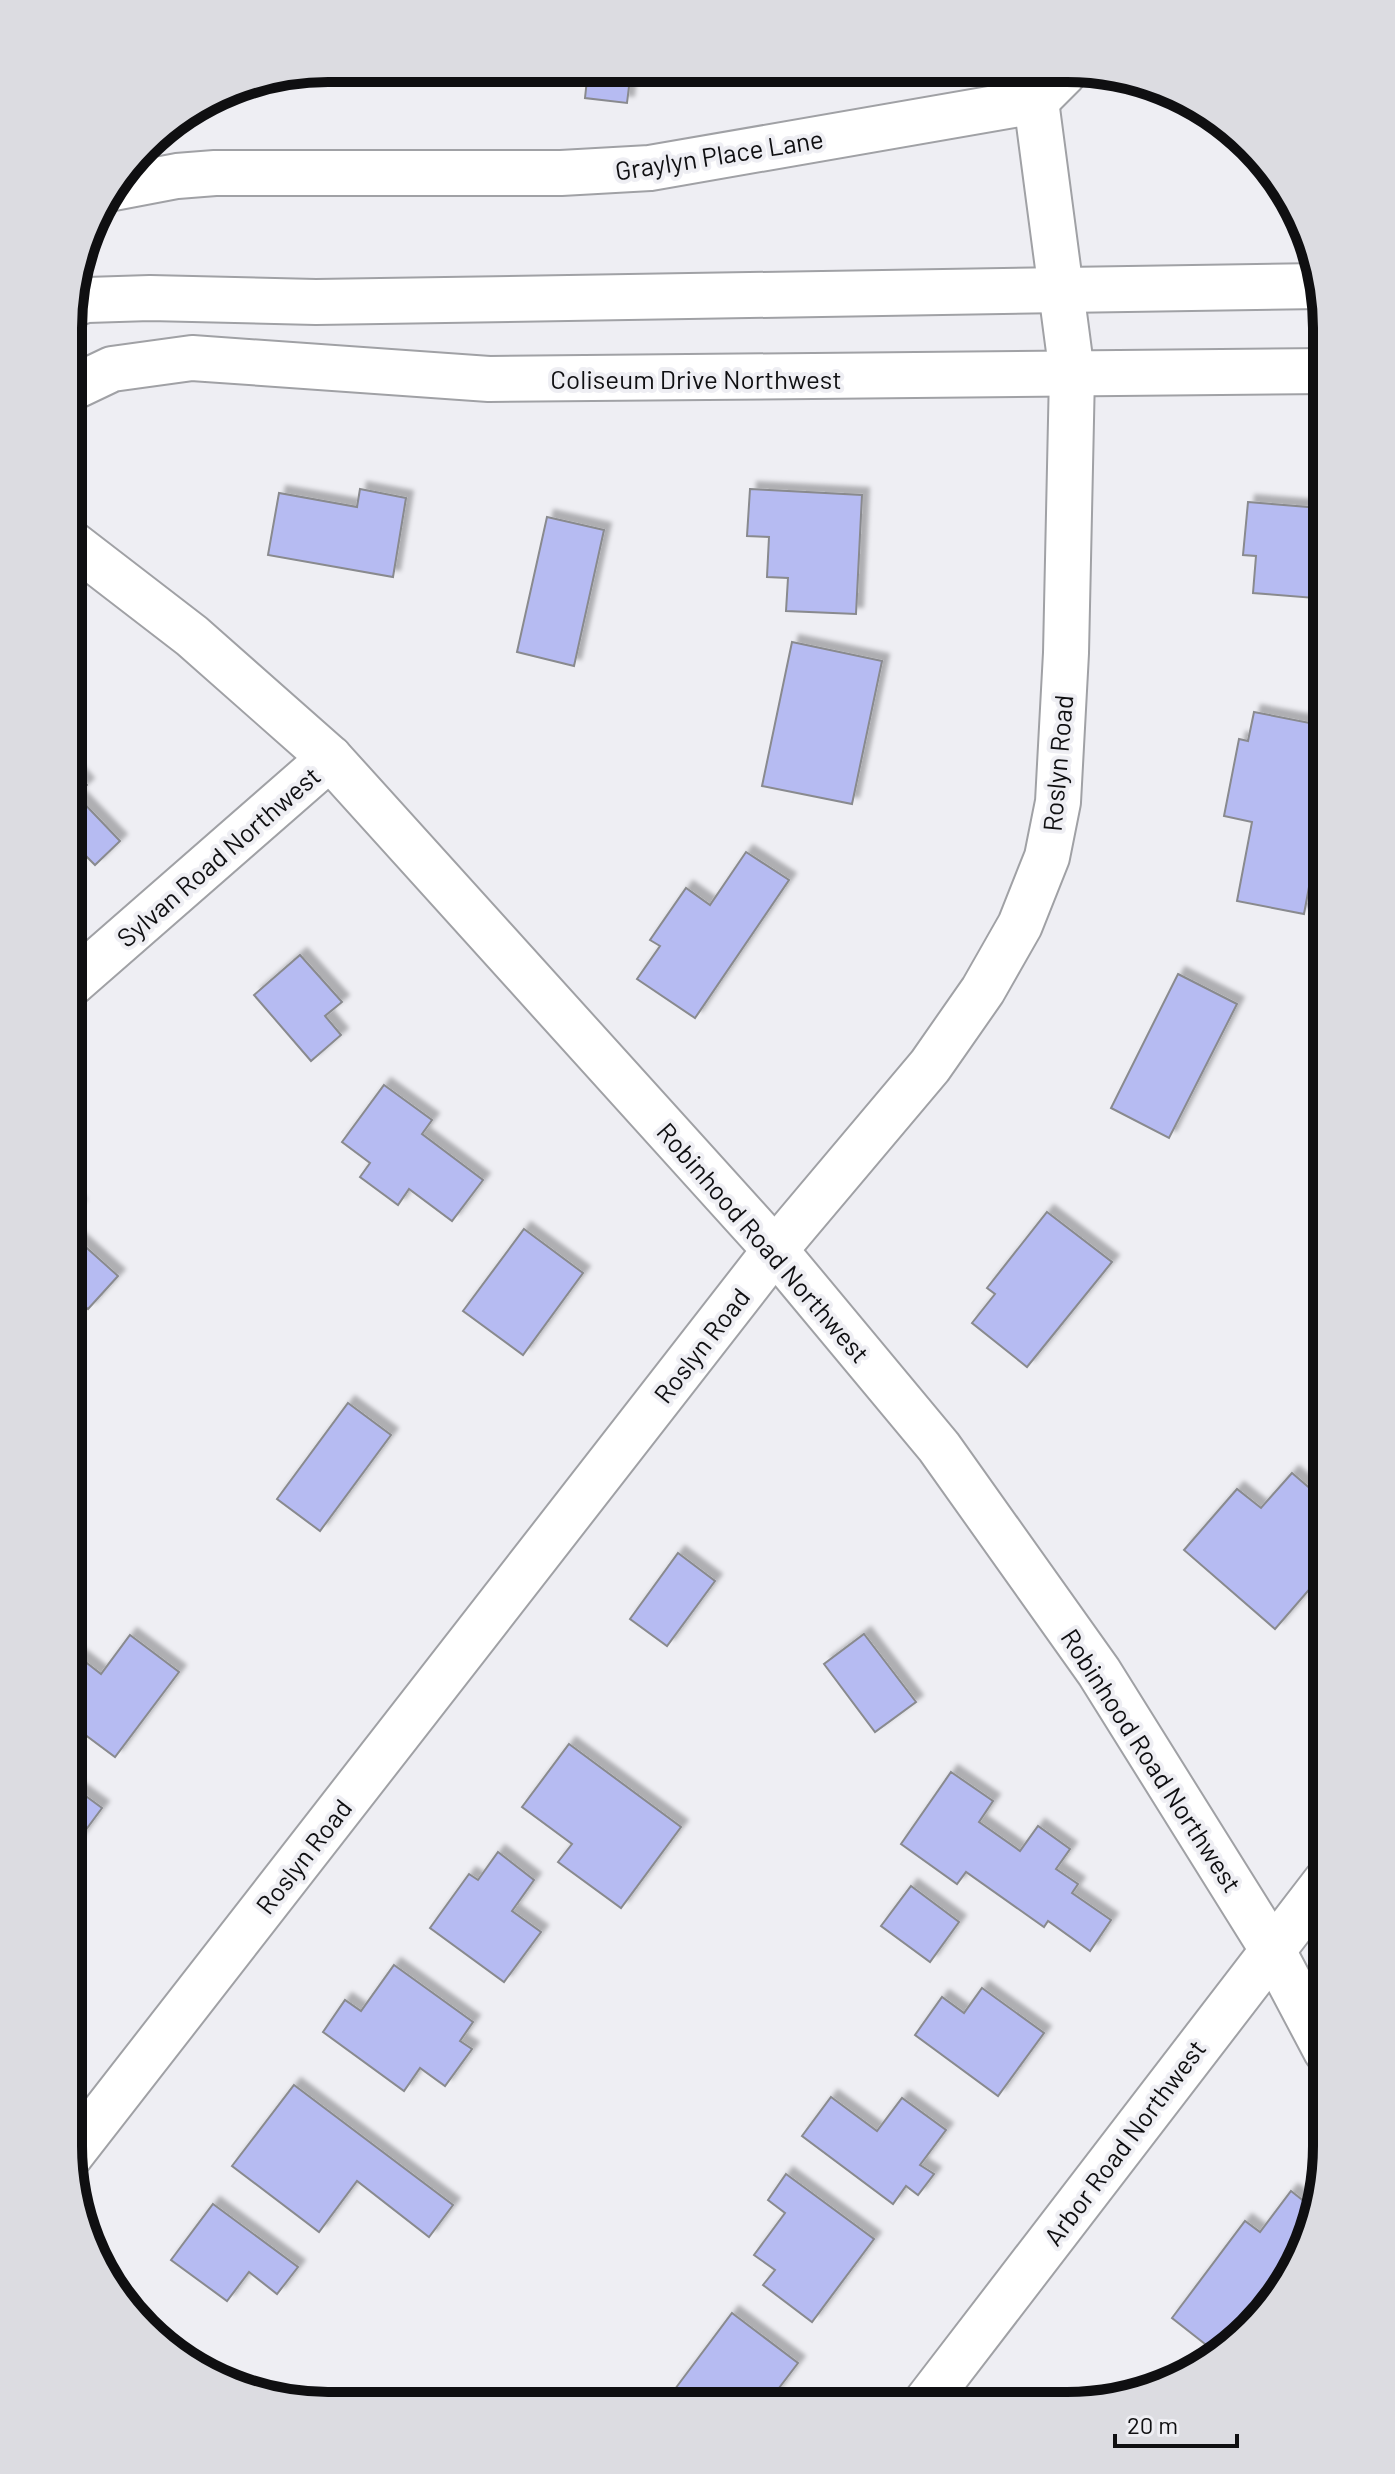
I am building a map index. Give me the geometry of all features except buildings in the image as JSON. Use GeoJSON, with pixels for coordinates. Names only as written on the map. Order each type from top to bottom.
{"type":"FeatureCollection","features":[{"type":"Feature","properties":{"kind":"street","name":"Graylyn Place Lane"},"geometry":{"type":"LineString","coordinates":[[128,185],[215,173],[561,173],[637,169],[1050,87],[1059,289]]}},
{"type":"Feature","properties":{"kind":"street"},"geometry":{"type":"LineString","coordinates":[[84,301],[150,298],[316,302],[1309,286]]}},
{"type":"Feature","properties":{"kind":"street","name":"Roslyn Road"},"geometry":{"type":"LineString","coordinates":[[82,2141],[775,1250],[930,1066],[983,990],[1020,925],[1047,857],[1058,802],[1066,653],[1072,374],[1059,289]]}},
{"type":"Feature","properties":{"kind":"street","name":"Coliseum Drive Northwest"},"geometry":{"type":"LineString","coordinates":[[82,383],[112,369],[192,358],[489,379],[1313,371]]}},
{"type":"Feature","properties":{"kind":"street","name":"Robinhood Road Northwest"},"geometry":{"type":"LineString","coordinates":[[82,551],[192,636],[330,758],[775,1250],[948,1459],[1099,1672],[1272,1949],[1312,2025]]}},
{"type":"Feature","properties":{"kind":"street","name":"Sylvan Road Northwest"},"geometry":{"type":"LineString","coordinates":[[82,975],[330,758]]}},
{"type":"Feature","properties":{"kind":"street","name":"Arbor Road Northwest"},"geometry":{"type":"LineString","coordinates":[[934,2392],[1312,1898]]}}]}
